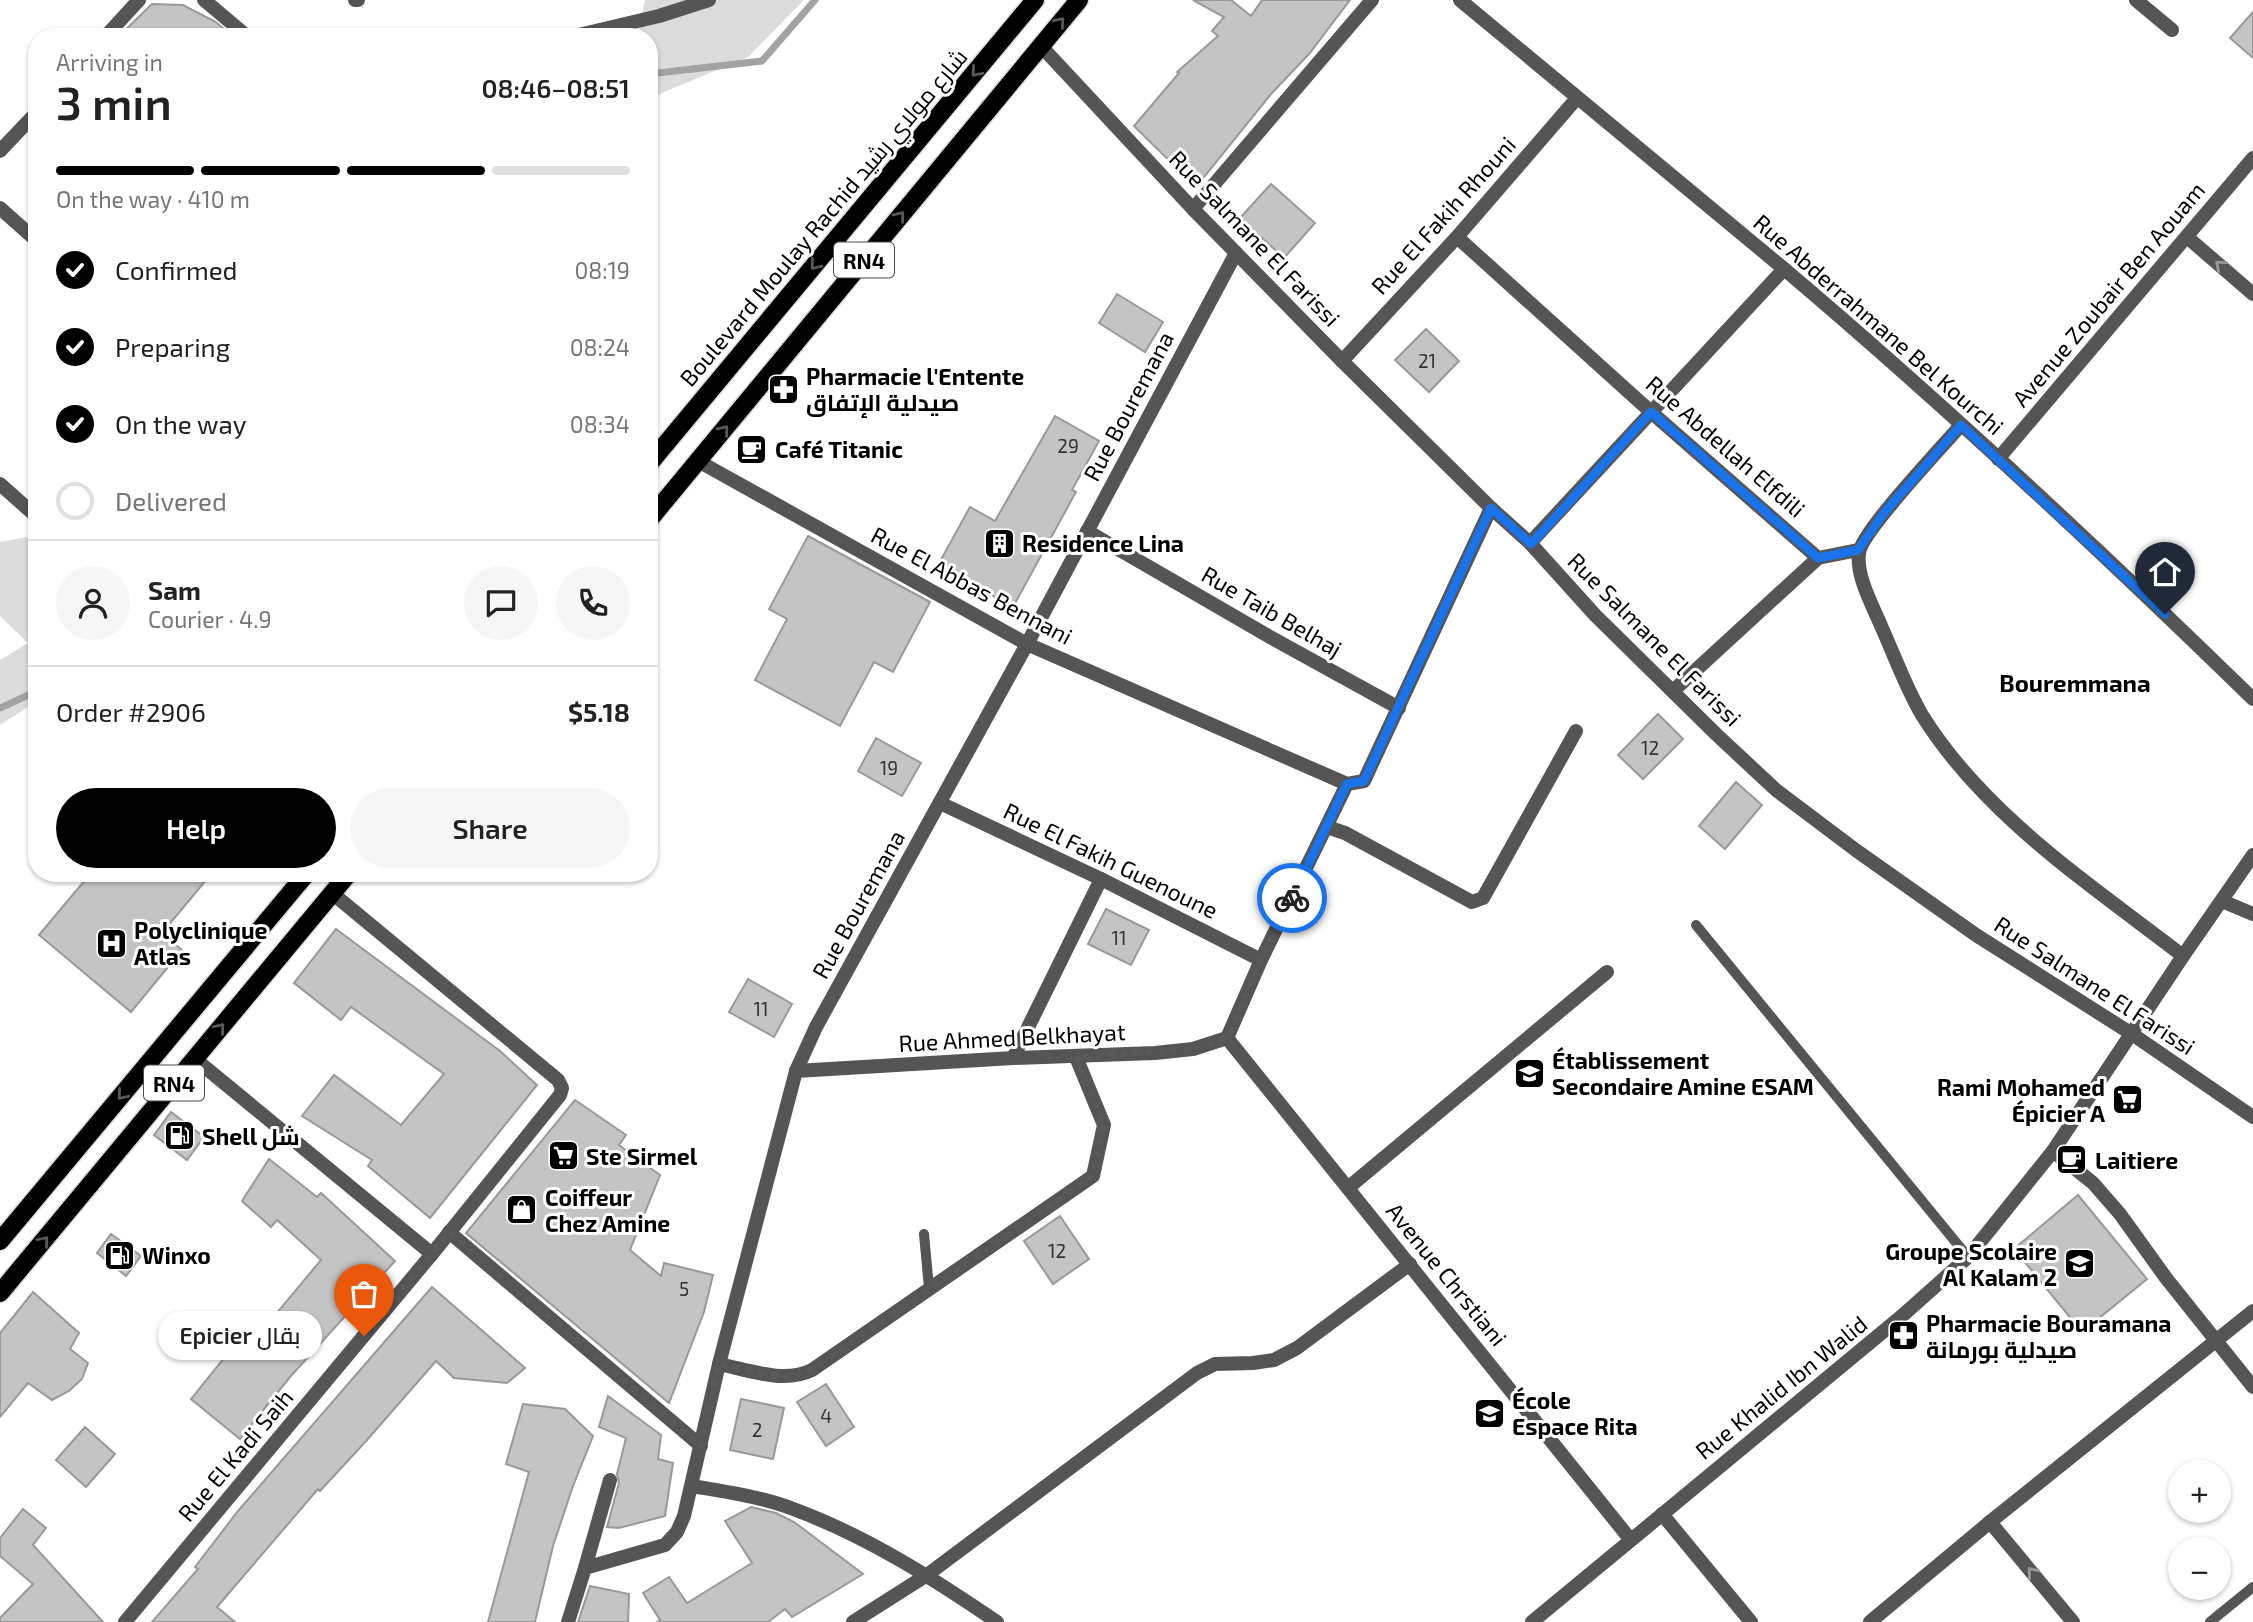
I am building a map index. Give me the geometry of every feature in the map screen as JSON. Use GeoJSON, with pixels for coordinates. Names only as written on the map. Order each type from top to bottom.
{"type":"FeatureCollection","features":[{"type":"Feature","properties":{"kind":"main road","name":"Boulevard Moulay Rachid شارع مولاي رشيد"},"geometry":{"type":"LineString","coordinates":[[658,453],[1035,0]]}},
{"type":"Feature","properties":{"kind":"main road","name":"RN4"},"geometry":{"type":"LineString","coordinates":[[658,509],[1079,0]]}},
{"type":"Feature","properties":{"kind":"main road","name":"RN4"},"geometry":{"type":"LineString","coordinates":[[0,1241],[299,882]]}},
{"type":"Feature","properties":{"kind":"main road","name":"RN4"},"geometry":{"type":"LineString","coordinates":[[0,1293],[341,882]]}},
{"type":"Feature","properties":{"kind":"street"},"geometry":{"type":"LineString","coordinates":[[114,28],[139,0]]}},
{"type":"Feature","properties":{"kind":"street"},"geometry":{"type":"LineString","coordinates":[[204,0],[237,28]]}},
{"type":"Feature","properties":{"kind":"street"},"geometry":{"type":"LineString","coordinates":[[609,28],[660,16],[709,0]]}},
{"type":"Feature","properties":{"kind":"street"},"geometry":{"type":"LineString","coordinates":[[1193,209],[1372,0]]}},
{"type":"Feature","properties":{"kind":"street","name":"Rue Abderrahmane Bel Kourchi"},"geometry":{"type":"LineString","coordinates":[[1460,0],[1784,269],[1961,425],[2148,597],[2253,699]]}},
{"type":"Feature","properties":{"kind":"street"},"geometry":{"type":"LineString","coordinates":[[2136,0],[2172,30]]}},
{"type":"Feature","properties":{"kind":"street","name":"Rue Salmane El Farissi"},"geometry":{"type":"LineString","coordinates":[[1040,46],[1193,209],[1342,361],[1531,544],[1595,615],[1776,790],[1976,935],[2132,1034],[2253,1117]]}},
{"type":"Feature","properties":{"kind":"street","name":"Rue El Fakih Rhouni"},"geometry":{"type":"LineString","coordinates":[[1342,361],[1457,237],[1577,98]]}},
{"type":"Feature","properties":{"kind":"street"},"geometry":{"type":"LineString","coordinates":[[0,152],[28,121]]}},
{"type":"Feature","properties":{"kind":"street","name":"Avenue Zoubair Ben Aouam"},"geometry":{"type":"LineString","coordinates":[[1998,459],[2253,158]]}},
{"type":"Feature","properties":{"kind":"street"},"geometry":{"type":"LineString","coordinates":[[0,208],[28,233]]}},
{"type":"Feature","properties":{"kind":"street","name":"Rue Abdellah Elfdili"},"geometry":{"type":"LineString","coordinates":[[1457,237],[1818,558]]}},
{"type":"Feature","properties":{"kind":"street"},"geometry":{"type":"LineString","coordinates":[[2186,237],[2253,294]]}},
{"type":"Feature","properties":{"kind":"street","name":"Rue Bouremana"},"geometry":{"type":"LineString","coordinates":[[585,1568],[665,1545],[677,1532],[692,1486],[719,1364],[796,1071],[816,1027],[1027,644],[1236,253]]}},
{"type":"Feature","properties":{"kind":"street"},"geometry":{"type":"LineString","coordinates":[[1531,544],[1784,269]]}},
{"type":"Feature","properties":{"kind":"street"},"geometry":{"type":"LineString","coordinates":[[1961,425],[1884,513],[1858,550],[1859,568],[1897,664],[1923,717],[2012,823],[2183,956]]}},
{"type":"Feature","properties":{"kind":"street","name":"Rue El Abbas Bennani"},"geometry":{"type":"LineString","coordinates":[[698,461],[1027,644],[1347,784]]}},
{"type":"Feature","properties":{"kind":"street"},"geometry":{"type":"LineString","coordinates":[[0,484],[28,509]]}},
{"type":"Feature","properties":{"kind":"street"},"geometry":{"type":"LineString","coordinates":[[1227,1038],[1261,960],[1347,784],[1364,781],[1491,508]]}},
{"type":"Feature","properties":{"kind":"street","name":"Rue Taib Belhaj"},"geometry":{"type":"LineString","coordinates":[[1087,531],[1399,708]]}},
{"type":"Feature","properties":{"kind":"street"},"geometry":{"type":"LineString","coordinates":[[1672,691],[1818,558],[1858,550]]}},
{"type":"Feature","properties":{"kind":"street"},"geometry":{"type":"LineString","coordinates":[[1327,827],[1472,902],[1478,901],[1483,898],[1576,731]]}},
{"type":"Feature","properties":{"kind":"street","name":"Rue El Fakih Guenoune"},"geometry":{"type":"LineString","coordinates":[[940,803],[1101,879],[1261,960]]}},
{"type":"Feature","properties":{"kind":"street","name":"Rue Khalid Ibn Walid"},"geometry":{"type":"LineString","coordinates":[[1532,1622],[1902,1317],[1968,1257],[2053,1151],[2253,855]]}},
{"type":"Feature","properties":{"kind":"street"},"geometry":{"type":"LineString","coordinates":[[1013,1058],[1101,879]]}},
{"type":"Feature","properties":{"kind":"street","name":"Rue El Kadi Saih"},"geometry":{"type":"LineString","coordinates":[[125,1622],[432,1254],[560,1095],[562,1088],[558,1080],[332,893]]}},
{"type":"Feature","properties":{"kind":"street"},"geometry":{"type":"LineString","coordinates":[[2222,901],[2253,914]]}},
{"type":"Feature","properties":{"kind":"street"},"geometry":{"type":"LineString","coordinates":[[1349,1187],[1607,972]]}},
{"type":"Feature","properties":{"kind":"street","name":"Rue Ahmed Belkhayat"},"geometry":{"type":"LineString","coordinates":[[796,1071],[1193,1049],[1227,1038]]}},
{"type":"Feature","properties":{"kind":"street","name":"Avenue Chrstiani"},"geometry":{"type":"LineString","coordinates":[[1227,1038],[1630,1539]]}},
{"type":"Feature","properties":{"kind":"street"},"geometry":{"type":"LineString","coordinates":[[719,1364],[784,1377],[799,1376],[812,1370],[1093,1176],[1104,1125],[1076,1057]]}},
{"type":"Feature","properties":{"kind":"street"},"geometry":{"type":"LineString","coordinates":[[195,1059],[432,1254]]}},
{"type":"Feature","properties":{"kind":"street"},"geometry":{"type":"LineString","coordinates":[[2053,1151],[2093,1183],[2120,1214],[2166,1278],[2253,1387]]}},
{"type":"Feature","properties":{"kind":"street"},"geometry":{"type":"LineString","coordinates":[[449,1232],[701,1446]]}},
{"type":"Feature","properties":{"kind":"street"},"geometry":{"type":"LineString","coordinates":[[853,1622],[927,1575],[1197,1373],[1215,1364],[1274,1360],[1297,1348],[1410,1264]]}},
{"type":"Feature","properties":{"kind":"street"},"geometry":{"type":"LineString","coordinates":[[1870,1622],[2253,1311]]}},
{"type":"Feature","properties":{"kind":"street"},"geometry":{"type":"LineString","coordinates":[[568,1622],[610,1480]]}},
{"type":"Feature","properties":{"kind":"street"},"geometry":{"type":"LineString","coordinates":[[692,1486],[764,1500],[797,1510],[927,1575],[997,1622]]}},
{"type":"Feature","properties":{"kind":"street"},"geometry":{"type":"LineString","coordinates":[[1662,1514],[1751,1622]]}},
{"type":"Feature","properties":{"kind":"street"},"geometry":{"type":"LineString","coordinates":[[1990,1522],[2073,1622]]}},
{"type":"Feature","properties":{"kind":"lane"},"geometry":{"type":"LineString","coordinates":[[1696,925],[1968,1257]]}},
{"type":"Feature","properties":{"kind":"lane"},"geometry":{"type":"LineString","coordinates":[[924,1234],[929,1288]]}},
{"type":"Feature","properties":{"kind":"lane"},"geometry":{"type":"LineString","coordinates":[[2210,1622],[2253,1587]]}},
{"type":"Feature","properties":{"kind":"shaded area"},"geometry":{"type":"Polygon","coordinates":[[[645,0],[804,0],[748,57],[658,96],[658,28],[639,28],[645,0]]]}},
{"type":"Feature","properties":{"kind":"shaded area"},"geometry":{"type":"Polygon","coordinates":[[[28,538],[28,643],[0,616],[0,542],[28,538]]]}},
{"type":"Feature","properties":{"kind":"shaded area"},"geometry":{"type":"Polygon","coordinates":[[[28,643],[28,707],[0,725],[0,660],[28,643]]]}},
{"type":"Feature","properties":{"kind":"building"},"geometry":{"type":"Polygon","coordinates":[[[1193,0],[1231,0],[1251,16],[1262,0],[1350,0],[1309,54],[1271,94],[1196,187],[1134,126],[1179,73],[1177,72],[1218,36],[1212,31],[1224,17],[1193,0]]]}},
{"type":"Feature","properties":{"kind":"building"},"geometry":{"type":"Polygon","coordinates":[[[152,4],[183,5],[223,28],[127,28],[152,4]]]}},
{"type":"Feature","properties":{"kind":"building"},"geometry":{"type":"Polygon","coordinates":[[[2253,12],[2253,58],[2230,38],[2253,12]]]}},
{"type":"Feature","properties":{"kind":"building"},"geometry":{"type":"Polygon","coordinates":[[[1271,184],[1315,223],[1284,258],[1240,218],[1271,184]]]}},
{"type":"Feature","properties":{"kind":"building"},"geometry":{"type":"Polygon","coordinates":[[[1117,294],[1163,322],[1145,352],[1099,323],[1117,294]]]}},
{"type":"Feature","properties":{"kind":"building"},"geometry":{"type":"Polygon","coordinates":[[[1426,329],[1459,361],[1429,392],[1395,360],[1426,329]]]}},
{"type":"Feature","properties":{"kind":"building","name":"Residence Lina"},"geometry":{"type":"Polygon","coordinates":[[[1055,416],[1099,441],[1072,490],[1076,492],[1013,607],[938,565],[970,507],[995,521],[1055,416]]]}},
{"type":"Feature","properties":{"kind":"building"},"geometry":{"type":"Polygon","coordinates":[[[808,536],[930,602],[893,672],[874,662],[840,726],[755,680],[787,619],[769,609],[808,536]]]}},
{"type":"Feature","properties":{"kind":"building"},"geometry":{"type":"Polygon","coordinates":[[[1658,714],[1683,739],[1643,779],[1618,755],[1658,714]]]}},
{"type":"Feature","properties":{"kind":"building"},"geometry":{"type":"Polygon","coordinates":[[[876,738],[921,763],[902,796],[858,771],[876,738]]]}},
{"type":"Feature","properties":{"kind":"building"},"geometry":{"type":"Polygon","coordinates":[[[1736,782],[1762,805],[1725,849],[1699,826],[1736,782]]]}},
{"type":"Feature","properties":{"kind":"building","name":"Polyclinique Atlas"},"geometry":{"type":"Polygon","coordinates":[[[83,882],[204,882],[162,933],[182,950],[131,1012],[39,935],[83,882]]]}},
{"type":"Feature","properties":{"kind":"building"},"geometry":{"type":"Polygon","coordinates":[[[1106,909],[1149,930],[1131,965],[1088,944],[1106,909]]]}},
{"type":"Feature","properties":{"kind":"building"},"geometry":{"type":"Polygon","coordinates":[[[336,929],[500,1051],[537,1085],[430,1218],[368,1166],[372,1160],[302,1116],[334,1075],[401,1125],[444,1074],[351,1007],[341,1020],[294,983],[336,929]]]}},
{"type":"Feature","properties":{"kind":"building"},"geometry":{"type":"Polygon","coordinates":[[[748,979],[792,1004],[774,1037],[729,1012],[748,979]]]}},
{"type":"Feature","properties":{"kind":"building"},"geometry":{"type":"Polygon","coordinates":[[[575,1100],[626,1135],[619,1145],[660,1175],[630,1250],[661,1276],[664,1263],[713,1275],[704,1312],[669,1403],[466,1233],[575,1100]]]}},
{"type":"Feature","properties":{"kind":"building","name":"Shell شل"},"geometry":{"type":"Polygon","coordinates":[[[171,1112],[204,1137],[187,1160],[154,1135],[171,1112]]]}},
{"type":"Feature","properties":{"kind":"building"},"geometry":{"type":"Polygon","coordinates":[[[269,1159],[317,1197],[321,1193],[395,1261],[290,1377],[240,1439],[191,1399],[241,1337],[250,1345],[321,1260],[277,1220],[271,1227],[242,1201],[269,1159]]]}},
{"type":"Feature","properties":{"kind":"building","name":"Groupe Scolaire Al Kalam 2"},"geometry":{"type":"Polygon","coordinates":[[[2078,1195],[2147,1279],[2082,1332],[2014,1249],[2078,1195]]]}},
{"type":"Feature","properties":{"kind":"building"},"geometry":{"type":"Polygon","coordinates":[[[1060,1216],[1089,1259],[1053,1284],[1024,1241],[1060,1216]]]}},
{"type":"Feature","properties":{"kind":"building","name":"Winxo"},"geometry":{"type":"Polygon","coordinates":[[[111,1234],[141,1256],[126,1276],[97,1253],[111,1234]]]}},
{"type":"Feature","properties":{"kind":"building"},"geometry":{"type":"Polygon","coordinates":[[[432,1287],[525,1368],[507,1383],[454,1378],[436,1361],[320,1491],[318,1489],[217,1607],[235,1622],[152,1622],[198,1569],[195,1567],[238,1511],[432,1287]]]}},
{"type":"Feature","properties":{"kind":"building"},"geometry":{"type":"Polygon","coordinates":[[[33,1292],[79,1333],[70,1349],[88,1363],[82,1379],[69,1391],[52,1400],[28,1383],[0,1417],[0,1333],[33,1292]]]}},
{"type":"Feature","properties":{"kind":"building"},"geometry":{"type":"Polygon","coordinates":[[[826,1384],[854,1427],[826,1446],[797,1402],[826,1384]]]}},
{"type":"Feature","properties":{"kind":"building"},"geometry":{"type":"Polygon","coordinates":[[[608,1396],[661,1435],[658,1459],[673,1463],[665,1516],[619,1528],[607,1527],[619,1483],[617,1474],[626,1438],[599,1427],[608,1396]]]}},
{"type":"Feature","properties":{"kind":"building"},"geometry":{"type":"Polygon","coordinates":[[[741,1399],[784,1408],[773,1459],[730,1450],[741,1399]]]}},
{"type":"Feature","properties":{"kind":"building"},"geometry":{"type":"Polygon","coordinates":[[[523,1404],[565,1409],[593,1436],[553,1546],[535,1622],[488,1622],[529,1472],[506,1464],[523,1404]]]}},
{"type":"Feature","properties":{"kind":"building"},"geometry":{"type":"Polygon","coordinates":[[[85,1427],[115,1454],[86,1487],[56,1460],[85,1427]]]}},
{"type":"Feature","properties":{"kind":"building"},"geometry":{"type":"Polygon","coordinates":[[[751,1507],[776,1513],[794,1522],[863,1574],[792,1617],[785,1609],[768,1622],[657,1622],[660,1620],[643,1593],[669,1577],[687,1603],[752,1563],[725,1521],[751,1507]]]}},
{"type":"Feature","properties":{"kind":"building"},"geometry":{"type":"Polygon","coordinates":[[[23,1509],[46,1528],[33,1545],[103,1622],[0,1622],[0,1618],[33,1584],[0,1556],[0,1538],[23,1509]]]}},
{"type":"Feature","properties":{"kind":"building"},"geometry":{"type":"Polygon","coordinates":[[[590,1586],[629,1594],[628,1622],[578,1622],[590,1586]]]}},
{"type":"Feature","properties":{"kind":"waterway"},"geometry":{"type":"LineString","coordinates":[[658,73],[762,61],[815,0]]}},
{"type":"Feature","properties":{"kind":"waterway"},"geometry":{"type":"LineString","coordinates":[[0,708],[28,695]]}},
{"type":"Feature","properties":{"kind":"way so far"},"geometry":{"type":"LineString","coordinates":[[364,1336],[449,1232],[701,1446],[719,1364],[784,1377],[799,1376],[812,1370],[1093,1176],[1104,1125],[1076,1057],[1193,1049],[1227,1038],[1292,898]]}},
{"type":"Feature","properties":{"kind":"place","name":"Pharmacie l'Entente صيدلية الإتفاق"},"geometry":{"type":"Point","coordinates":[783,389]}},
{"type":"Feature","properties":{"kind":"place","name":"Café Titanic"},"geometry":{"type":"Point","coordinates":[752,449]}},
{"type":"Feature","properties":{"kind":"place","name":"Residence Lina"},"geometry":{"type":"Point","coordinates":[999,543]}},
{"type":"Feature","properties":{"kind":"place","name":"Polyclinique Atlas"},"geometry":{"type":"Point","coordinates":[111,943]}},
{"type":"Feature","properties":{"kind":"place","name":"Établissement Secondaire Amine ESAM"},"geometry":{"type":"Point","coordinates":[1529,1073]}},
{"type":"Feature","properties":{"kind":"place","name":"Rami Mohamed Épicier A"},"geometry":{"type":"Point","coordinates":[2128,1100]}},
{"type":"Feature","properties":{"kind":"place","name":"Shell شل"},"geometry":{"type":"Point","coordinates":[179,1136]}},
{"type":"Feature","properties":{"kind":"place","name":"Ste Sirmel"},"geometry":{"type":"Point","coordinates":[563,1156]}},
{"type":"Feature","properties":{"kind":"place","name":"Laitiere"},"geometry":{"type":"Point","coordinates":[2072,1160]}},
{"type":"Feature","properties":{"kind":"place","name":"Coiffeur Chez Amine"},"geometry":{"type":"Point","coordinates":[522,1210]}},
{"type":"Feature","properties":{"kind":"place","name":"Winxo"},"geometry":{"type":"Point","coordinates":[119,1255]}},
{"type":"Feature","properties":{"kind":"place","name":"Groupe Scolaire Al Kalam 2"},"geometry":{"type":"Point","coordinates":[2080,1264]}},
{"type":"Feature","properties":{"kind":"place","name":"Epicier بقال"},"geometry":{"type":"Point","coordinates":[364,1336]}},
{"type":"Feature","properties":{"kind":"place","name":"Pharmacie Bouramana صيدلية بورمانة"},"geometry":{"type":"Point","coordinates":[1903,1336]}},
{"type":"Feature","properties":{"kind":"place","name":"École Espace Rita"},"geometry":{"type":"Point","coordinates":[1489,1413]}},
{"type":"Feature","properties":{"kind":"district","name":"Bouremmana"},"geometry":{"type":"Point","coordinates":[2075,682]}},
{"type":"Feature","properties":{"kind":"route"},"geometry":{"type":"LineString","coordinates":[[1292,898],[1347,784],[1364,781],[1491,508],[1531,544],[1651,412],[1818,558],[1858,550],[1884,513],[1961,425],[2165,614]]}}]}
